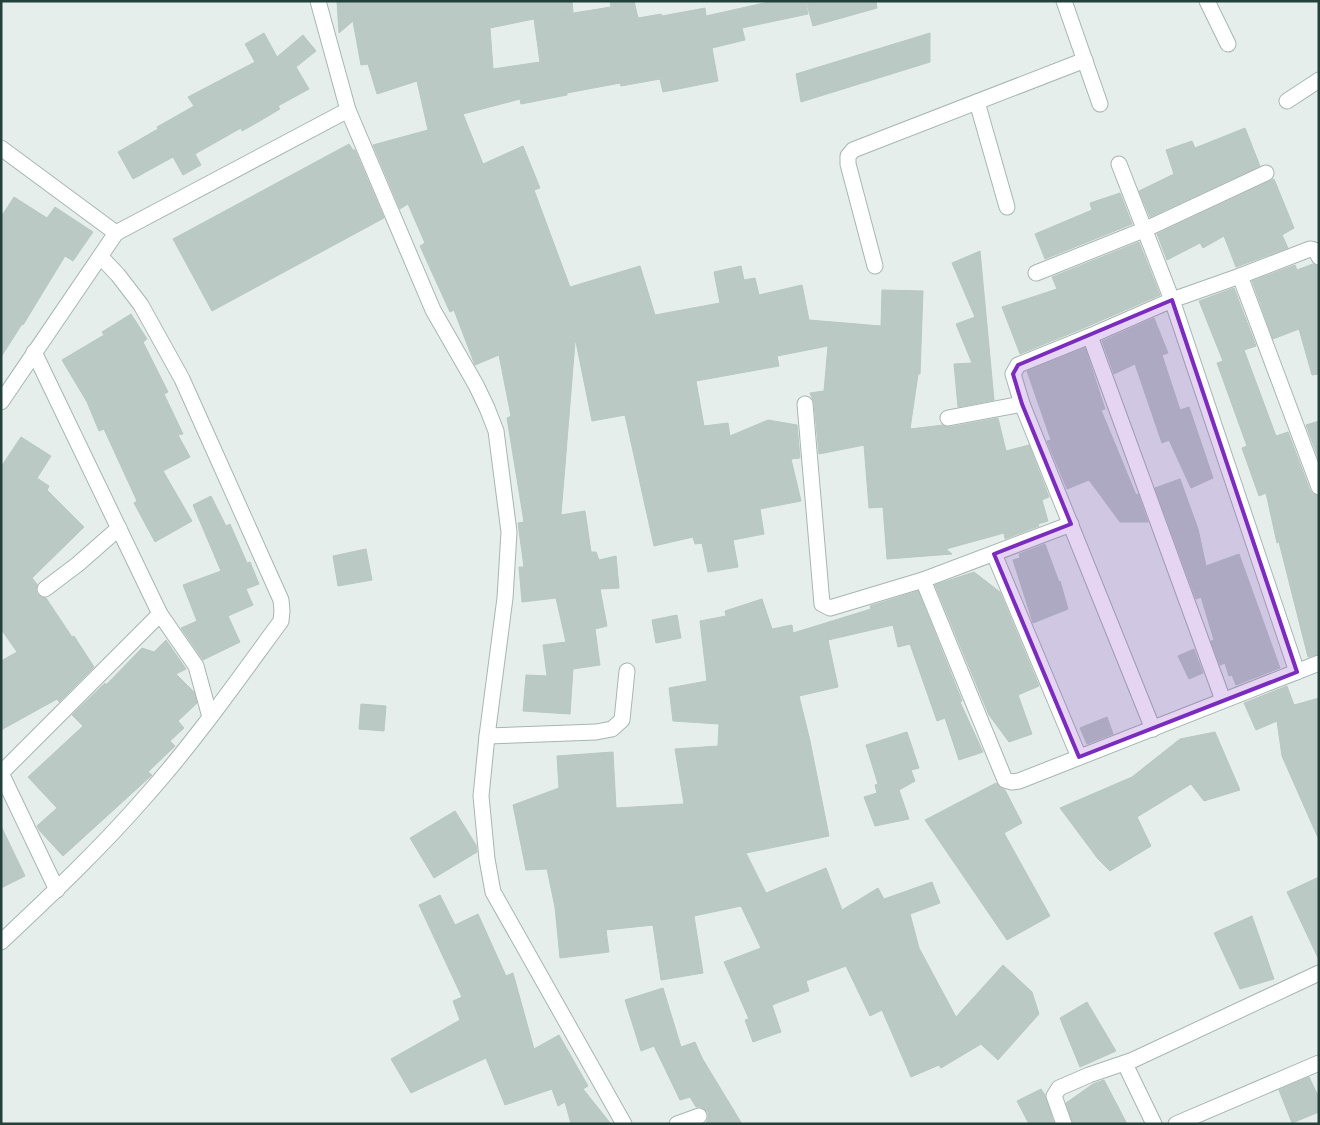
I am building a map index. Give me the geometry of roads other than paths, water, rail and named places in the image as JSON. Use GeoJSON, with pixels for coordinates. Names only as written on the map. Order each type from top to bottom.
{"type":"FeatureCollection","features":[{"type":"Feature","properties":{"kind":"street"},"geometry":{"type":"LineString","coordinates":[[318,1],[348,110],[434,310],[476,385],[496,431],[510,532],[505,598],[481,796],[487,859],[494,892],[624,1124]]}},
{"type":"Feature","properties":{"kind":"street"},"geometry":{"type":"LineString","coordinates":[[1064,1],[1100,104]]}},
{"type":"Feature","properties":{"kind":"street"},"geometry":{"type":"LineString","coordinates":[[1207,1],[1228,44]]}},
{"type":"Feature","properties":{"kind":"street"},"geometry":{"type":"LineString","coordinates":[[876,266],[848,164],[848,156],[853,150],[1085,60]]}},
{"type":"Feature","properties":{"kind":"street"},"geometry":{"type":"LineString","coordinates":[[1287,101],[1319,80]]}},
{"type":"Feature","properties":{"kind":"street"},"geometry":{"type":"LineString","coordinates":[[978,102],[1007,207]]}},
{"type":"Feature","properties":{"kind":"street"},"geometry":{"type":"LineString","coordinates":[[1,402],[116,233],[348,110]]}},
{"type":"Feature","properties":{"kind":"street"},"geometry":{"type":"LineString","coordinates":[[1,148],[116,233]]}},
{"type":"Feature","properties":{"kind":"street"},"geometry":{"type":"LineString","coordinates":[[1119,164],[1146,229],[1172,300],[1297,672]]}},
{"type":"Feature","properties":{"kind":"street"},"geometry":{"type":"LineString","coordinates":[[1036,273],[1146,229],[1266,173]]}},
{"type":"Feature","properties":{"kind":"street"},"geometry":{"type":"LineString","coordinates":[[1153,729],[1022,404],[1013,374],[1018,364],[1090,336],[1172,300],[1310,249],[1313,249],[1319,257]]}},
{"type":"Feature","properties":{"kind":"street"},"geometry":{"type":"LineString","coordinates":[[1,942],[57,890],[146,797],[210,717],[280,621],[282,605],[182,379],[141,305],[101,256]]}},
{"type":"Feature","properties":{"kind":"street"},"geometry":{"type":"LineString","coordinates":[[1240,276],[1319,487]]}},
{"type":"Feature","properties":{"kind":"street"},"geometry":{"type":"LineString","coordinates":[[1090,336],[1223,700]]}},
{"type":"Feature","properties":{"kind":"street"},"geometry":{"type":"LineString","coordinates":[[34,352],[160,614],[196,666],[210,717]]}},
{"type":"Feature","properties":{"kind":"street"},"geometry":{"type":"LineString","coordinates":[[805,404],[822,604],[830,608],[923,580],[1071,524]]}},
{"type":"Feature","properties":{"kind":"street"},"geometry":{"type":"LineString","coordinates":[[948,418],[1022,404]]}},
{"type":"Feature","properties":{"kind":"street"},"geometry":{"type":"LineString","coordinates":[[45,589],[78,564],[119,528]]}},
{"type":"Feature","properties":{"kind":"street"},"geometry":{"type":"LineString","coordinates":[[994,554],[1079,757]]}},
{"type":"Feature","properties":{"kind":"street"},"geometry":{"type":"LineString","coordinates":[[923,580],[1005,780],[1012,782],[1019,781],[1319,663]]}},
{"type":"Feature","properties":{"kind":"street"},"geometry":{"type":"LineString","coordinates":[[57,890],[1,773],[160,614]]}},
{"type":"Feature","properties":{"kind":"street"},"geometry":{"type":"LineString","coordinates":[[487,736],[596,732],[612,729],[622,720],[627,671]]}},
{"type":"Feature","properties":{"kind":"street"},"geometry":{"type":"LineString","coordinates":[[1064,1124],[1054,1096],[1059,1088],[1089,1075],[1125,1064],[1319,974]]}},
{"type":"Feature","properties":{"kind":"street"},"geometry":{"type":"LineString","coordinates":[[1176,1124],[1319,1063]]}},
{"type":"Feature","properties":{"kind":"street"},"geometry":{"type":"LineString","coordinates":[[1125,1064],[1154,1124]]}},
{"type":"Feature","properties":{"kind":"street"},"geometry":{"type":"LineString","coordinates":[[677,1124],[699,1116]]}}]}
